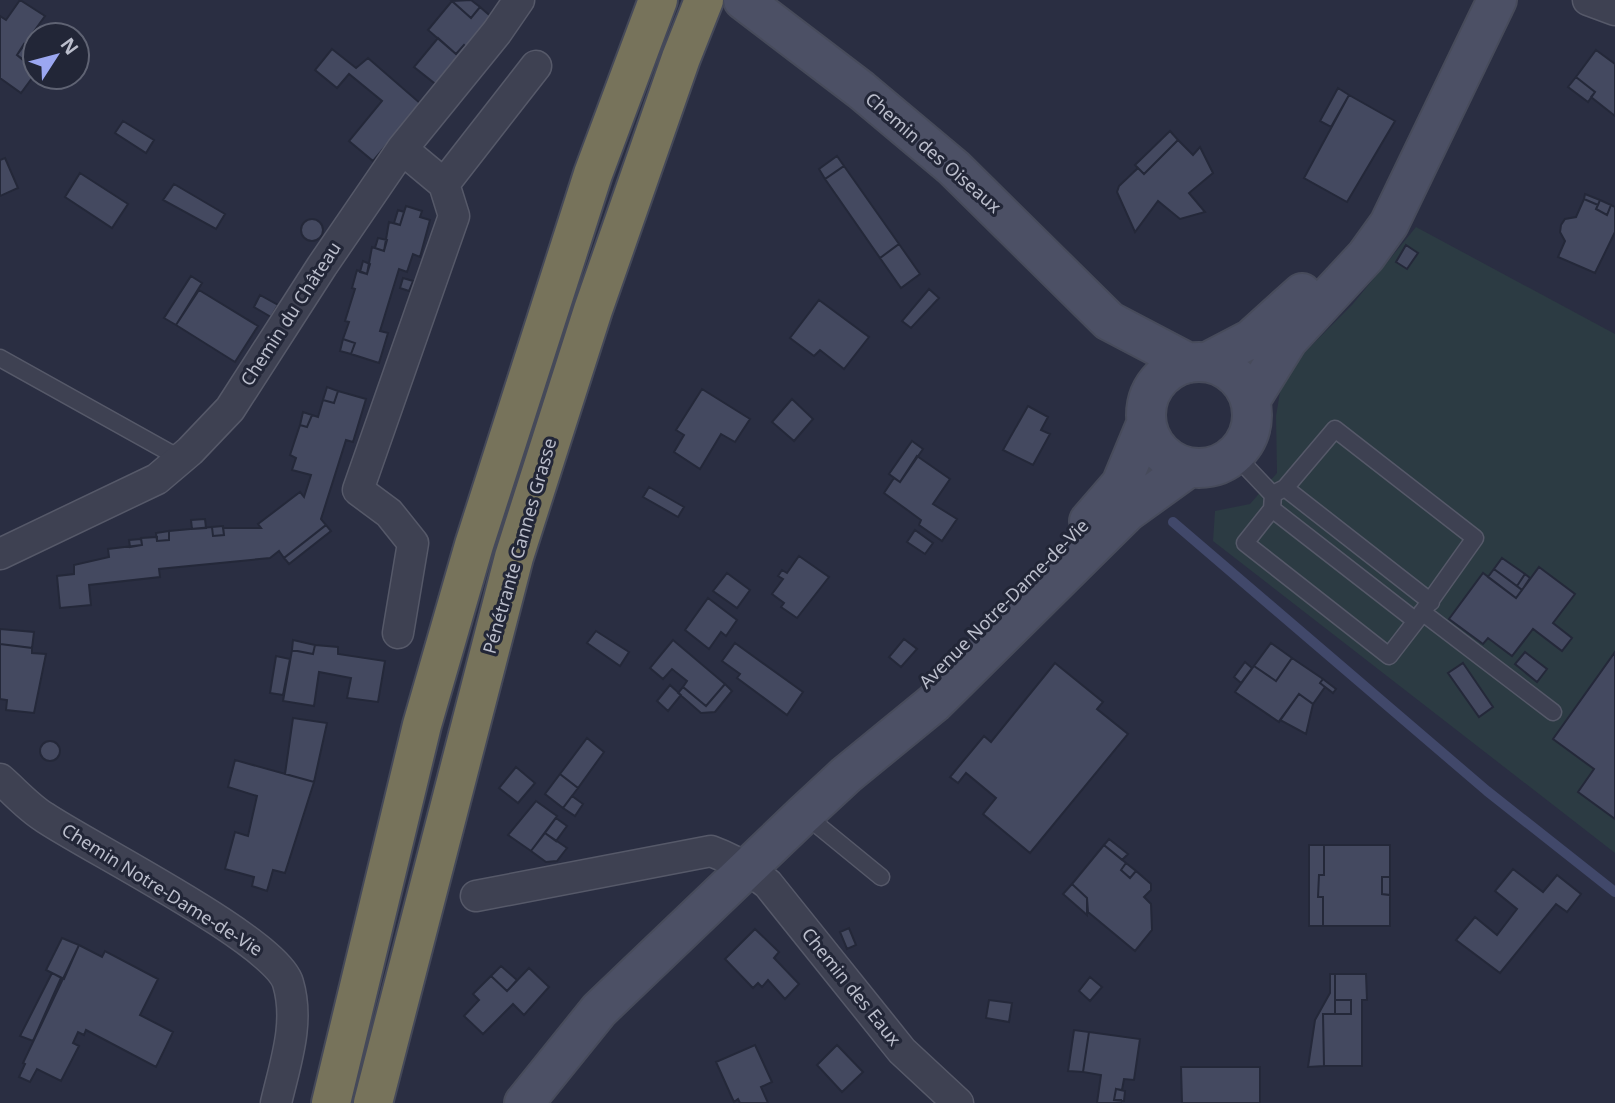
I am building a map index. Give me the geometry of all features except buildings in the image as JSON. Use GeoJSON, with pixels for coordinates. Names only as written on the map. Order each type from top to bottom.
{"type":"FeatureCollection","features":[{"type":"Feature","properties":{"kind":"highway"},"geometry":{"type":"LineString","coordinates":[[331,1103],[422,724],[471,558],[593,174],[658,0]]}},
{"type":"Feature","properties":{"kind":"highway","name":"Pénétrante Cannes Grasse"},"geometry":{"type":"LineString","coordinates":[[373,1103],[514,557],[593,310],[681,58],[704,0]]}},
{"type":"Feature","properties":{"kind":"main road","name":"Chemin des Oiseaux"},"geometry":{"type":"LineString","coordinates":[[743,0],[862,90],[954,168],[1109,321],[1198,363]]}},
{"type":"Feature","properties":{"kind":"main road"},"geometry":{"type":"LineString","coordinates":[[1250,401],[1288,340],[1366,256],[1389,224],[1497,0]]}},
{"type":"Feature","properties":{"kind":"main road"},"geometry":{"type":"LineString","coordinates":[[1198,363],[1234,375],[1250,401],[1250,430],[1235,455],[1221,464],[1188,468],[1161,453],[1147,413],[1162,376],[1198,363],[1234,351],[1279,316],[1352,244],[1409,179]]}},
{"type":"Feature","properties":{"kind":"main road","name":"Chemin des Oiseaux"},"geometry":{"type":"LineString","coordinates":[[1109,321],[1147,413]]}},
{"type":"Feature","properties":{"kind":"main road","name":"Avenue Notre-Dame-de-Vie"},"geometry":{"type":"LineString","coordinates":[[845,775],[919,687],[1099,511],[1121,484],[1147,413]]}},
{"type":"Feature","properties":{"kind":"main road","name":"Avenue Notre-Dame-de-Vie"},"geometry":{"type":"LineString","coordinates":[[524,1103],[599,1010],[845,775],[934,703],[1127,512],[1188,468]]}},
{"type":"Feature","properties":{"kind":"street","name":"Chemin du Château"},"geometry":{"type":"LineString","coordinates":[[0,554],[156,479],[181,459],[230,409],[322,266],[402,149],[519,0]]}},
{"type":"Feature","properties":{"kind":"street"},"geometry":{"type":"LineString","coordinates":[[1588,0],[1615,10]]}},
{"type":"Feature","properties":{"kind":"street"},"geometry":{"type":"LineString","coordinates":[[444,184],[536,66]]}},
{"type":"Feature","properties":{"kind":"street"},"geometry":{"type":"LineString","coordinates":[[398,633],[413,543],[388,513],[358,490],[454,216],[444,184],[402,149]]}},
{"type":"Feature","properties":{"kind":"street","name":"Chemin Notre-Dame-de-Vie"},"geometry":{"type":"LineString","coordinates":[[0,779],[42,816],[167,890],[270,956],[287,980],[293,1008],[291,1041],[276,1103]]}},
{"type":"Feature","properties":{"kind":"street","name":"Chemin des Eaux"},"geometry":{"type":"LineString","coordinates":[[476,896],[711,851],[748,868],[768,884],[902,1051],[958,1103]]}},
{"type":"Feature","properties":{"kind":"lane"},"geometry":{"type":"LineString","coordinates":[[0,358],[181,459]]}},
{"type":"Feature","properties":{"kind":"lane"},"geometry":{"type":"LineString","coordinates":[[1335,429],[1475,538],[1423,612],[1389,656],[1245,543],[1277,497],[1335,429]]}},
{"type":"Feature","properties":{"kind":"lane"},"geometry":{"type":"LineString","coordinates":[[1235,455],[1277,497],[1553,712]]}},
{"type":"Feature","properties":{"kind":"lane"},"geometry":{"type":"LineString","coordinates":[[1277,497],[1423,612]]}},
{"type":"Feature","properties":{"kind":"lane"},"geometry":{"type":"LineString","coordinates":[[804,814],[881,877]]}},
{"type":"Feature","properties":{"kind":"shaded area"},"geometry":{"type":"Polygon","coordinates":[[[1416,227],[1615,334],[1615,853],[1213,541],[1215,511],[1250,504],[1277,473],[1276,416],[1281,386],[1299,358],[1352,305],[1416,227]]]}},
{"type":"Feature","properties":{"kind":"waterway"},"geometry":{"type":"LineString","coordinates":[[1173,522],[1487,791],[1615,892]]}}]}
